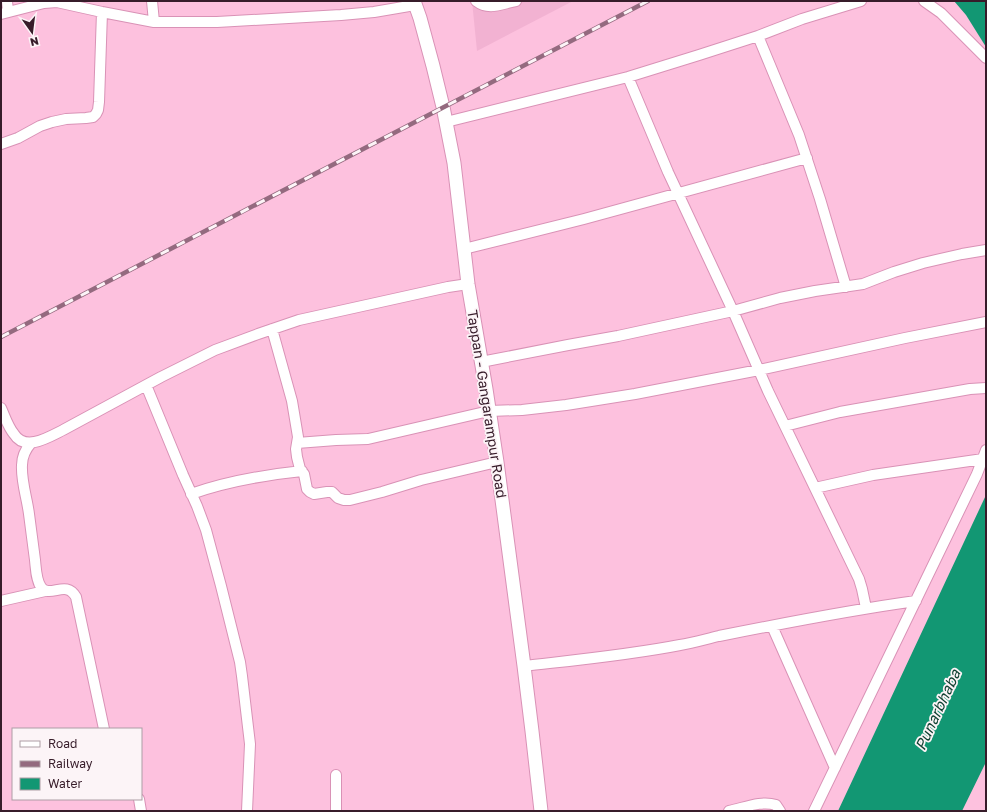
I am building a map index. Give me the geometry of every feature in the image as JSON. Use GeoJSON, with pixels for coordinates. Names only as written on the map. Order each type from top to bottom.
{"type":"FeatureCollection","features":[{"type":"Feature","properties":{"kind":"main road","name":"Tappan - Gangarampur Road"},"geometry":{"type":"LineString","coordinates":[[414,3],[433,66],[454,163],[468,284],[497,462],[524,666],[540,811]]}},
{"type":"Feature","properties":{"kind":"street"},"geometry":{"type":"LineString","coordinates":[[7,1],[5,13],[44,3],[57,2],[154,22],[217,22],[341,15],[374,12],[414,3]]}},
{"type":"Feature","properties":{"kind":"street"},"geometry":{"type":"LineString","coordinates":[[152,1],[154,22]]}},
{"type":"Feature","properties":{"kind":"street"},"geometry":{"type":"LineString","coordinates":[[476,1],[482,6],[490,7],[516,1]]}},
{"type":"Feature","properties":{"kind":"street"},"geometry":{"type":"LineString","coordinates":[[446,122],[628,77],[758,36],[802,19],[861,1]]}},
{"type":"Feature","properties":{"kind":"street"},"geometry":{"type":"LineString","coordinates":[[924,1],[941,13],[986,58]]}},
{"type":"Feature","properties":{"kind":"street"},"geometry":{"type":"LineString","coordinates":[[1,144],[18,138],[40,126],[52,122],[66,119],[93,117],[96,114],[98,110],[102,12]]}},
{"type":"Feature","properties":{"kind":"street"},"geometry":{"type":"LineString","coordinates":[[758,36],[799,135],[846,286]]}},
{"type":"Feature","properties":{"kind":"street"},"geometry":{"type":"LineString","coordinates":[[628,77],[657,149],[733,311],[758,370],[859,579],[866,608]]}},
{"type":"Feature","properties":{"kind":"street"},"geometry":{"type":"LineString","coordinates":[[464,249],[807,158]]}},
{"type":"Feature","properties":{"kind":"street"},"geometry":{"type":"LineString","coordinates":[[481,362],[618,336],[733,311],[780,298],[863,284],[923,262],[986,250]]}},
{"type":"Feature","properties":{"kind":"street"},"geometry":{"type":"LineString","coordinates":[[1,408],[14,436],[23,442],[31,443],[57,433],[215,350],[272,329],[299,320],[448,287],[468,284]]}},
{"type":"Feature","properties":{"kind":"street"},"geometry":{"type":"LineString","coordinates":[[297,443],[368,439],[489,411],[522,410],[635,394],[758,370],[986,322]]}},
{"type":"Feature","properties":{"kind":"street"},"geometry":{"type":"LineString","coordinates":[[272,329],[292,401],[298,437],[296,449],[297,457],[300,469],[304,474],[307,489],[310,492],[314,494],[332,492],[338,498],[344,500],[360,498],[421,480],[497,462]]}},
{"type":"Feature","properties":{"kind":"street"},"geometry":{"type":"LineString","coordinates":[[146,385],[206,530],[222,586],[240,662],[250,744],[247,811]]}},
{"type":"Feature","properties":{"kind":"street"},"geometry":{"type":"LineString","coordinates":[[785,426],[840,412],[970,389],[986,388]]}},
{"type":"Feature","properties":{"kind":"street"},"geometry":{"type":"LineString","coordinates":[[31,443],[23,457],[22,477],[29,514],[36,573],[39,583],[45,591]]}},
{"type":"Feature","properties":{"kind":"street"},"geometry":{"type":"LineString","coordinates":[[814,488],[873,475],[985,455]]}},
{"type":"Feature","properties":{"kind":"street"},"geometry":{"type":"LineString","coordinates":[[814,811],[985,455]]}},
{"type":"Feature","properties":{"kind":"street"},"geometry":{"type":"LineString","coordinates":[[191,494],[234,481],[302,471]]}},
{"type":"Feature","properties":{"kind":"street"},"geometry":{"type":"LineString","coordinates":[[1,601],[45,591],[70,589],[74,592],[104,728]]}},
{"type":"Feature","properties":{"kind":"street"},"geometry":{"type":"LineString","coordinates":[[524,666],[653,650],[866,608],[916,601]]}},
{"type":"Feature","properties":{"kind":"street"},"geometry":{"type":"LineString","coordinates":[[772,626],[835,768]]}},
{"type":"Feature","properties":{"kind":"street"},"geometry":{"type":"LineString","coordinates":[[336,775],[336,811]]}},
{"type":"Feature","properties":{"kind":"street"},"geometry":{"type":"LineString","coordinates":[[140,800],[141,811]]}},
{"type":"Feature","properties":{"kind":"street"},"geometry":{"type":"LineString","coordinates":[[729,811],[762,803],[770,803],[776,805],[780,811]]}},
{"type":"Feature","properties":{"kind":"shaded area"},"geometry":{"type":"Polygon","coordinates":[[[472,1],[573,1],[477,51],[472,1]]]}},
{"type":"Feature","properties":{"kind":"water"},"geometry":{"type":"Polygon","coordinates":[[[954,1],[986,1],[986,47],[966,15],[954,1]]]}},
{"type":"Feature","properties":{"kind":"water","name":"Punarbhaba"},"geometry":{"type":"Polygon","coordinates":[[[986,495],[986,762],[962,811],[838,811],[986,495]]]}},
{"type":"Feature","properties":{"kind":"railway"},"geometry":{"type":"LineString","coordinates":[[1,337],[648,1]]}}]}
